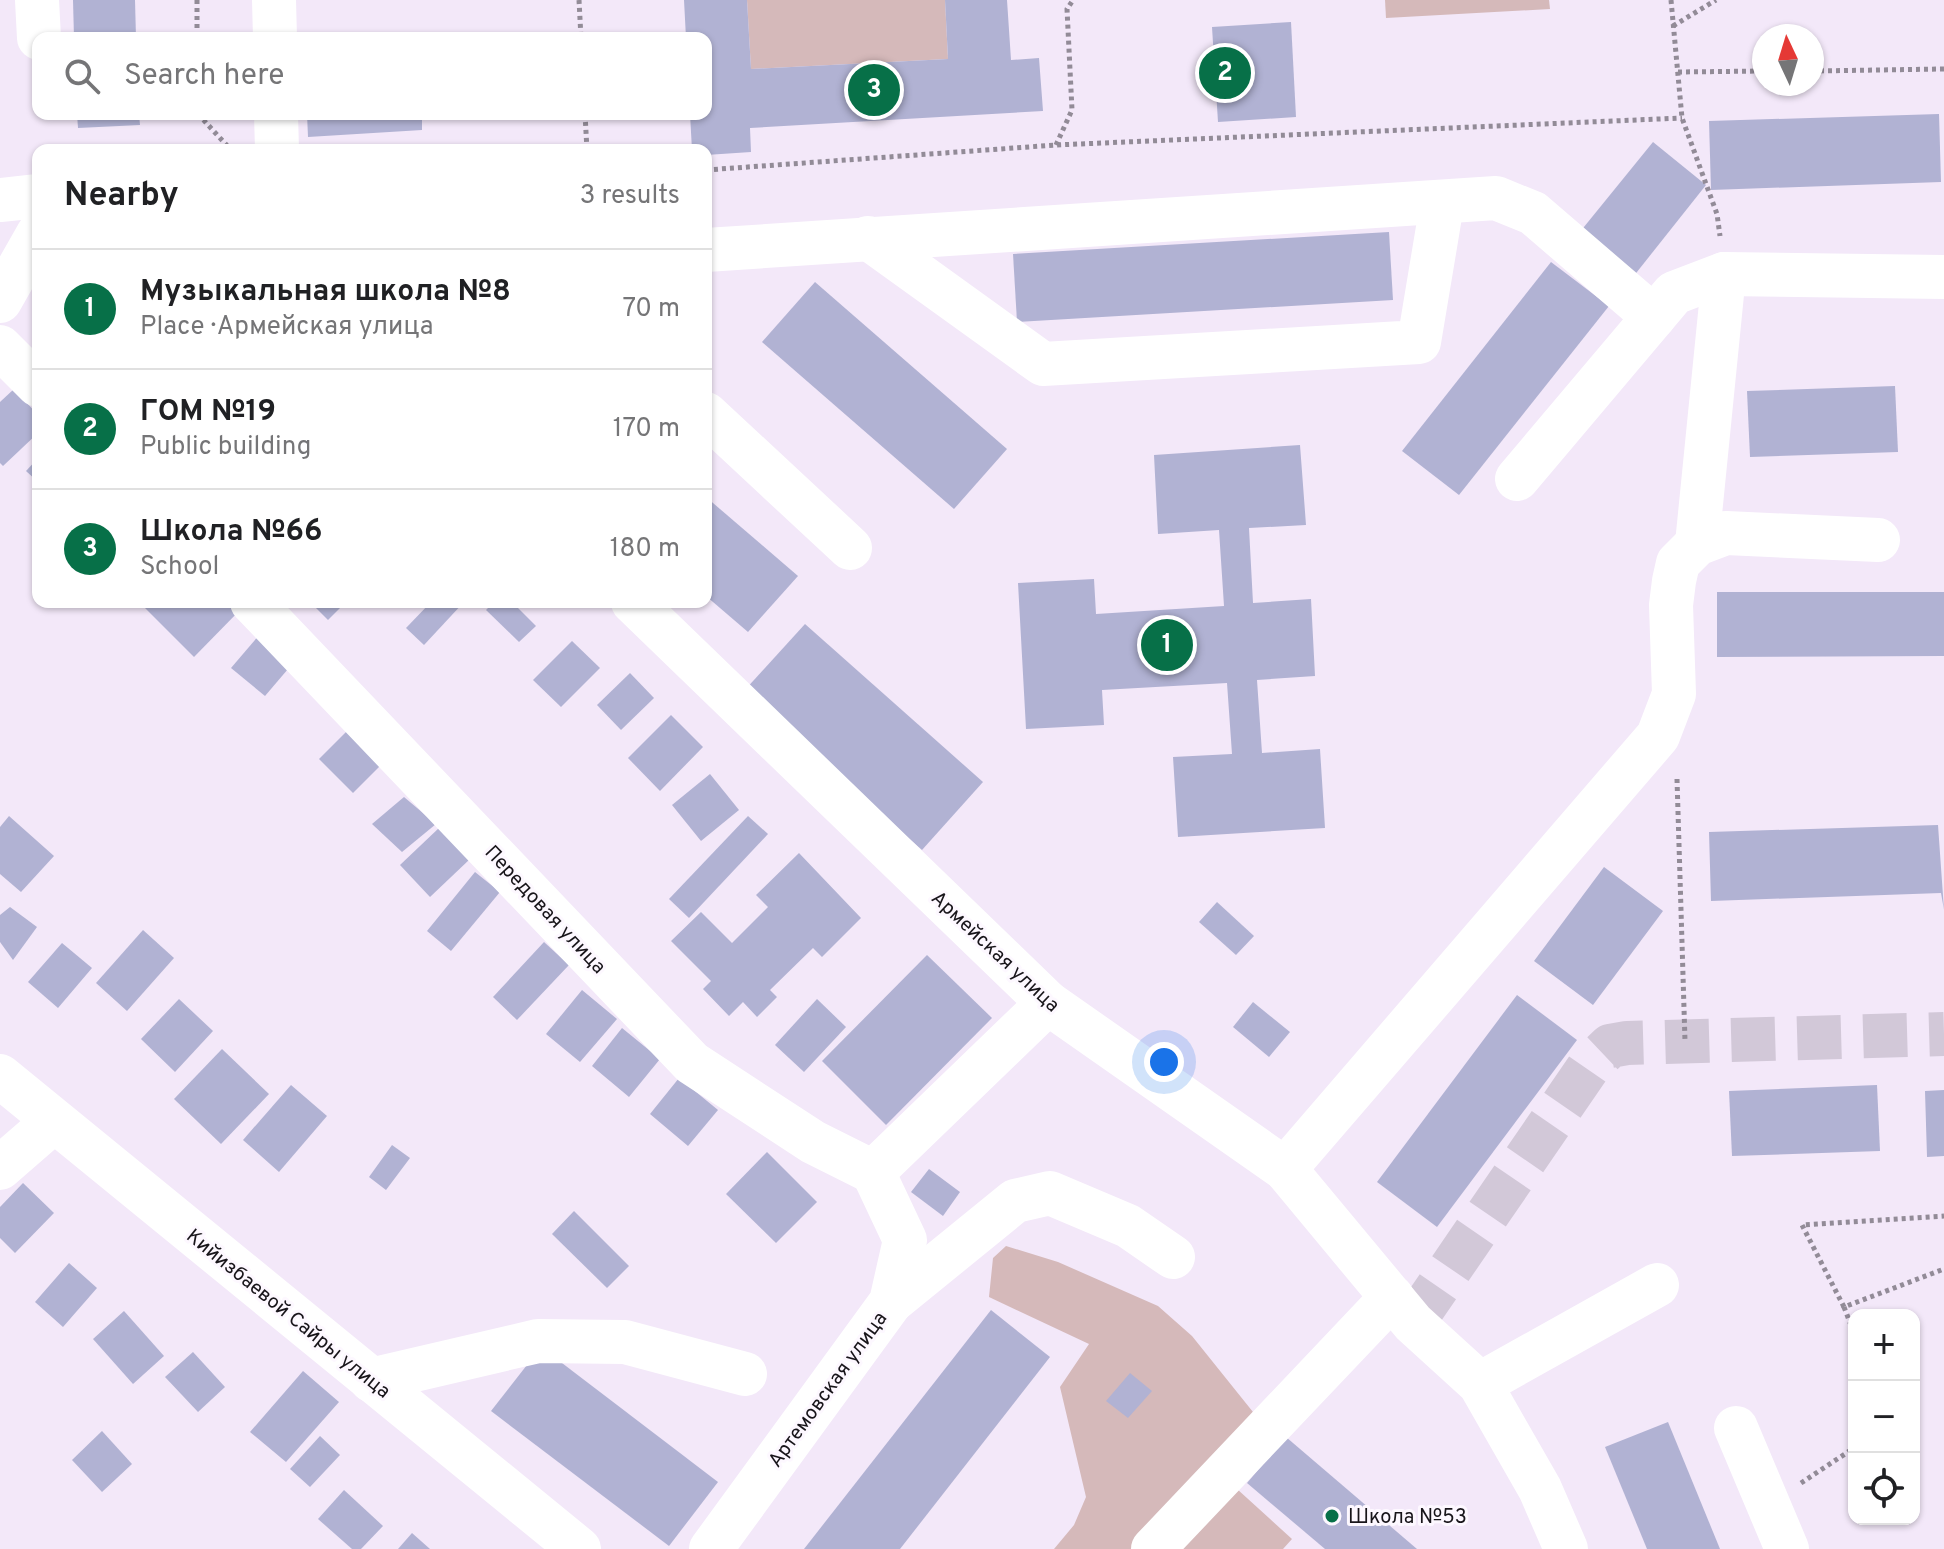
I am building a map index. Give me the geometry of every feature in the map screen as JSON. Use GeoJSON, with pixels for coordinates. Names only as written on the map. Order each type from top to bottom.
{"type":"FeatureCollection","features":[{"type":"Feature","properties":{"kind":"street"},"geometry":{"type":"LineString","coordinates":[[37,0],[39,32]]}},
{"type":"Feature","properties":{"kind":"street"},"geometry":{"type":"LineString","coordinates":[[274,0],[275,32]]}},
{"type":"Feature","properties":{"kind":"street"},"geometry":{"type":"LineString","coordinates":[[276,120],[277,144]]}},
{"type":"Feature","properties":{"kind":"street"},"geometry":{"type":"LineString","coordinates":[[0,200],[32,197]]}},
{"type":"Feature","properties":{"kind":"street"},"geometry":{"type":"LineString","coordinates":[[712,250],[1442,204],[1496,198],[1533,213],[1654,317]]}},
{"type":"Feature","properties":{"kind":"street"},"geometry":{"type":"LineString","coordinates":[[868,238],[1043,364],[1403,343],[1419,342],[1442,204]]}},
{"type":"Feature","properties":{"kind":"street"},"geometry":{"type":"LineString","coordinates":[[0,301],[32,245]]}},
{"type":"Feature","properties":{"kind":"street"},"geometry":{"type":"LineString","coordinates":[[1517,479],[1674,293],[1724,274],[1944,277]]}},
{"type":"Feature","properties":{"kind":"street"},"geometry":{"type":"LineString","coordinates":[[1697,544],[1724,274]]}},
{"type":"Feature","properties":{"kind":"street"},"geometry":{"type":"LineString","coordinates":[[0,347],[32,379]]}},
{"type":"Feature","properties":{"kind":"street"},"geometry":{"type":"LineString","coordinates":[[712,420],[850,548]]}},
{"type":"Feature","properties":{"kind":"street"},"geometry":{"type":"LineString","coordinates":[[1285,1169],[1658,736],[1674,694],[1671,605],[1678,563],[1697,544],[1726,533],[1878,540]]}},
{"type":"Feature","properties":{"kind":"street","name":"Передовая улица"},"geometry":{"type":"LineString","coordinates":[[258,608],[692,1063],[813,1142],[873,1172]]}},
{"type":"Feature","properties":{"kind":"street","name":"Армейская улица"},"geometry":{"type":"LineString","coordinates":[[639,608],[1048,1003],[1285,1169],[1413,1323],[1480,1384],[1540,1489],[1566,1549]]}},
{"type":"Feature","properties":{"kind":"street"},"geometry":{"type":"LineString","coordinates":[[873,1172],[1048,1003]]}},
{"type":"Feature","properties":{"kind":"street","name":"Кийизбаевой Сайры улица"},"geometry":{"type":"LineString","coordinates":[[0,1076],[579,1549]]}},
{"type":"Feature","properties":{"kind":"street"},"geometry":{"type":"LineString","coordinates":[[0,1168],[54,1121]]}},
{"type":"Feature","properties":{"kind":"street","name":"Артемовская улица"},"geometry":{"type":"LineString","coordinates":[[711,1549],[891,1302],[905,1240],[873,1172]]}},
{"type":"Feature","properties":{"kind":"street"},"geometry":{"type":"LineString","coordinates":[[891,1302],[1015,1201],[1050,1193],[1128,1226],[1173,1257]]}},
{"type":"Feature","properties":{"kind":"street"},"geometry":{"type":"LineString","coordinates":[[1480,1384],[1657,1285]]}},
{"type":"Feature","properties":{"kind":"street"},"geometry":{"type":"LineString","coordinates":[[1153,1549],[1392,1297]]}},
{"type":"Feature","properties":{"kind":"street"},"geometry":{"type":"LineString","coordinates":[[371,1380],[538,1341],[625,1342],[745,1374]]}},
{"type":"Feature","properties":{"kind":"street"},"geometry":{"type":"LineString","coordinates":[[1736,1428],[1787,1549]]}},
{"type":"Feature","properties":{"kind":"path"},"geometry":{"type":"LineString","coordinates":[[197,0],[197,32]]}},
{"type":"Feature","properties":{"kind":"path"},"geometry":{"type":"LineString","coordinates":[[579,0],[581,32]]}},
{"type":"Feature","properties":{"kind":"path"},"geometry":{"type":"LineString","coordinates":[[1056,145],[1072,110],[1067,9],[1073,0]]}},
{"type":"Feature","properties":{"kind":"path"},"geometry":{"type":"LineString","coordinates":[[1671,0],[1682,118],[1717,214],[1724,274]]}},
{"type":"Feature","properties":{"kind":"path"},"geometry":{"type":"LineString","coordinates":[[1673,26],[1716,0]]}},
{"type":"Feature","properties":{"kind":"path"},"geometry":{"type":"LineString","coordinates":[[1824,71],[1944,69]]}},
{"type":"Feature","properties":{"kind":"path"},"geometry":{"type":"LineString","coordinates":[[1678,72],[1752,71]]}},
{"type":"Feature","properties":{"kind":"path"},"geometry":{"type":"LineString","coordinates":[[712,170],[1056,145],[1682,118]]}},
{"type":"Feature","properties":{"kind":"path"},"geometry":{"type":"LineString","coordinates":[[204,120],[226,144]]}},
{"type":"Feature","properties":{"kind":"path"},"geometry":{"type":"LineString","coordinates":[[585,120],[587,144]]}},
{"type":"Feature","properties":{"kind":"path"},"geometry":{"type":"LineString","coordinates":[[1677,773],[1685,1041]]}},
{"type":"Feature","properties":{"kind":"path"},"geometry":{"type":"LineString","coordinates":[[1848,1317],[1802,1225],[1944,1216]]}},
{"type":"Feature","properties":{"kind":"path"},"geometry":{"type":"LineString","coordinates":[[1844,1307],[1944,1269]]}},
{"type":"Feature","properties":{"kind":"path"},"geometry":{"type":"LineString","coordinates":[[1769,1504],[1848,1452]]}},
{"type":"Feature","properties":{"kind":"shaded area"},"geometry":{"type":"Polygon","coordinates":[[[747,0],[945,0],[948,59],[751,69],[747,0]]]}},
{"type":"Feature","properties":{"kind":"shaded area"},"geometry":{"type":"Polygon","coordinates":[[[1385,0],[1549,0],[1550,9],[1386,18],[1385,0]]]}},
{"type":"Feature","properties":{"kind":"shaded area"},"geometry":{"type":"Polygon","coordinates":[[[1006,1246],[1058,1262],[1158,1306],[1192,1336],[1253,1412],[1215,1469],[1292,1539],[1283,1549],[1054,1549],[1074,1525],[1086,1497],[1060,1387],[1089,1344],[989,1297],[993,1258],[1006,1246]]]}},
{"type":"Feature","properties":{"kind":"building"},"geometry":{"type":"Polygon","coordinates":[[[73,0],[135,0],[136,32],[74,32],[73,0]]]}},
{"type":"Feature","properties":{"kind":"building"},"geometry":{"type":"Polygon","coordinates":[[[684,0],[747,0],[751,69],[948,59],[945,0],[1007,0],[1011,60],[1039,58],[1043,111],[750,128],[751,152],[712,155],[712,144],[692,144],[690,120],[712,120],[712,32],[686,32],[684,0]]]}},
{"type":"Feature","properties":{"kind":"building"},"geometry":{"type":"Polygon","coordinates":[[[1291,22],[1296,117],[1218,122],[1212,27],[1291,22]]]}},
{"type":"Feature","properties":{"kind":"building"},"geometry":{"type":"Polygon","coordinates":[[[1939,114],[1941,182],[1711,190],[1709,121],[1939,114]]]}},
{"type":"Feature","properties":{"kind":"building"},"geometry":{"type":"Polygon","coordinates":[[[77,120],[140,120],[140,125],[78,128],[77,120]]]}},
{"type":"Feature","properties":{"kind":"building"},"geometry":{"type":"Polygon","coordinates":[[[307,120],[422,120],[422,130],[308,137],[307,120]]]}},
{"type":"Feature","properties":{"kind":"building"},"geometry":{"type":"Polygon","coordinates":[[[1653,142],[1706,185],[1629,282],[1575,238],[1653,142]]]}},
{"type":"Feature","properties":{"kind":"building"},"geometry":{"type":"Polygon","coordinates":[[[1389,232],[1393,300],[1017,322],[1013,254],[1389,232]]]}},
{"type":"Feature","properties":{"kind":"building"},"geometry":{"type":"Polygon","coordinates":[[[1551,262],[1609,306],[1459,495],[1402,451],[1551,262]]]}},
{"type":"Feature","properties":{"kind":"building"},"geometry":{"type":"Polygon","coordinates":[[[815,282],[1007,449],[954,509],[762,342],[815,282]]]}},
{"type":"Feature","properties":{"kind":"building"},"geometry":{"type":"Polygon","coordinates":[[[1895,386],[1898,452],[1750,457],[1747,391],[1895,386]]]}},
{"type":"Feature","properties":{"kind":"building"},"geometry":{"type":"Polygon","coordinates":[[[14,389],[32,408],[32,439],[3,466],[0,463],[0,402],[14,389]]]}},
{"type":"Feature","properties":{"kind":"building"},"geometry":{"type":"Polygon","coordinates":[[[1300,445],[1306,525],[1249,528],[1253,603],[1311,599],[1315,676],[1257,680],[1262,753],[1320,749],[1325,828],[1178,837],[1173,757],[1232,754],[1227,683],[1102,690],[1104,725],[1026,729],[1018,583],[1094,579],[1096,614],[1224,606],[1219,530],[1158,534],[1154,455],[1300,445]]]}},
{"type":"Feature","properties":{"kind":"building"},"geometry":{"type":"Polygon","coordinates":[[[712,502],[798,576],[748,632],[712,601],[712,502]]]}},
{"type":"Feature","properties":{"kind":"building"},"geometry":{"type":"Polygon","coordinates":[[[1717,592],[1944,592],[1944,656],[1717,657],[1717,592]]]}},
{"type":"Feature","properties":{"kind":"building"},"geometry":{"type":"Polygon","coordinates":[[[145,608],[241,609],[194,657],[145,608]]]}},
{"type":"Feature","properties":{"kind":"building"},"geometry":{"type":"Polygon","coordinates":[[[316,608],[340,608],[328,620],[316,608]]]}},
{"type":"Feature","properties":{"kind":"building"},"geometry":{"type":"Polygon","coordinates":[[[425,608],[458,608],[424,645],[406,628],[425,608]]]}},
{"type":"Feature","properties":{"kind":"building"},"geometry":{"type":"Polygon","coordinates":[[[518,608],[536,626],[519,642],[486,610],[518,608]]]}},
{"type":"Feature","properties":{"kind":"building"},"geometry":{"type":"Polygon","coordinates":[[[805,624],[983,782],[922,850],[743,692],[805,624]]]}},
{"type":"Feature","properties":{"kind":"building"},"geometry":{"type":"Polygon","coordinates":[[[260,634],[294,662],[265,696],[231,668],[260,634]]]}},
{"type":"Feature","properties":{"kind":"building"},"geometry":{"type":"Polygon","coordinates":[[[572,641],[600,668],[561,707],[533,680],[572,641]]]}},
{"type":"Feature","properties":{"kind":"building"},"geometry":{"type":"Polygon","coordinates":[[[630,673],[654,698],[621,730],[597,705],[630,673]]]}},
{"type":"Feature","properties":{"kind":"building"},"geometry":{"type":"Polygon","coordinates":[[[671,715],[703,747],[660,791],[628,758],[671,715]]]}},
{"type":"Feature","properties":{"kind":"building"},"geometry":{"type":"Polygon","coordinates":[[[351,727],[385,761],[353,793],[319,759],[351,727]]]}},
{"type":"Feature","properties":{"kind":"building"},"geometry":{"type":"Polygon","coordinates":[[[710,774],[739,810],[701,841],[672,805],[710,774]]]}},
{"type":"Feature","properties":{"kind":"building"},"geometry":{"type":"Polygon","coordinates":[[[404,797],[436,824],[402,852],[372,824],[404,797]]]}},
{"type":"Feature","properties":{"kind":"building"},"geometry":{"type":"Polygon","coordinates":[[[9,816],[54,856],[21,892],[0,874],[0,827],[9,816]]]}},
{"type":"Feature","properties":{"kind":"building"},"geometry":{"type":"Polygon","coordinates":[[[748,816],[768,834],[689,918],[669,899],[748,816]]]}},
{"type":"Feature","properties":{"kind":"building"},"geometry":{"type":"Polygon","coordinates":[[[1938,825],[1944,910],[1941,893],[1711,901],[1709,832],[1938,825]]]}},
{"type":"Feature","properties":{"kind":"building"},"geometry":{"type":"Polygon","coordinates":[[[440,827],[470,859],[430,897],[400,865],[440,827]]]}},
{"type":"Feature","properties":{"kind":"building"},"geometry":{"type":"Polygon","coordinates":[[[799,853],[861,918],[822,957],[813,948],[770,990],[777,997],[757,1017],[743,1002],[729,1016],[703,989],[711,981],[671,941],[701,912],[732,943],[768,907],[756,895],[799,853]]]}},
{"type":"Feature","properties":{"kind":"building"},"geometry":{"type":"Polygon","coordinates":[[[1604,867],[1663,911],[1593,1005],[1534,961],[1604,867]]]}},
{"type":"Feature","properties":{"kind":"building"},"geometry":{"type":"Polygon","coordinates":[[[475,872],[500,892],[451,951],[427,931],[475,872]]]}},
{"type":"Feature","properties":{"kind":"building"},"geometry":{"type":"Polygon","coordinates":[[[1217,902],[1254,936],[1236,955],[1199,922],[1217,902]]]}},
{"type":"Feature","properties":{"kind":"building"},"geometry":{"type":"Polygon","coordinates":[[[10,907],[37,927],[13,960],[0,942],[0,915],[10,907]]]}},
{"type":"Feature","properties":{"kind":"building"},"geometry":{"type":"Polygon","coordinates":[[[143,930],[174,958],[127,1011],[96,983],[143,930]]]}},
{"type":"Feature","properties":{"kind":"building"},"geometry":{"type":"Polygon","coordinates":[[[544,942],[569,965],[517,1020],[493,997],[544,942]]]}},
{"type":"Feature","properties":{"kind":"building"},"geometry":{"type":"Polygon","coordinates":[[[62,943],[92,968],[58,1008],[28,982],[62,943]]]}},
{"type":"Feature","properties":{"kind":"building"},"geometry":{"type":"Polygon","coordinates":[[[927,955],[992,1018],[886,1125],[822,1061],[927,955]]]}},
{"type":"Feature","properties":{"kind":"building"},"geometry":{"type":"Polygon","coordinates":[[[582,990],[617,1019],[580,1062],[546,1034],[582,990]]]}},
{"type":"Feature","properties":{"kind":"building"},"geometry":{"type":"Polygon","coordinates":[[[1517,995],[1577,1040],[1437,1227],[1377,1182],[1517,995]]]}},
{"type":"Feature","properties":{"kind":"building"},"geometry":{"type":"Polygon","coordinates":[[[179,999],[213,1031],[175,1072],[141,1039],[179,999]]]}},
{"type":"Feature","properties":{"kind":"building"},"geometry":{"type":"Polygon","coordinates":[[[817,999],[846,1027],[804,1072],[775,1045],[817,999]]]}},
{"type":"Feature","properties":{"kind":"building"},"geometry":{"type":"Polygon","coordinates":[[[1253,1002],[1290,1032],[1269,1057],[1233,1027],[1253,1002]]]}},
{"type":"Feature","properties":{"kind":"building"},"geometry":{"type":"Polygon","coordinates":[[[622,1028],[660,1059],[629,1097],[592,1066],[622,1028]]]}},
{"type":"Feature","properties":{"kind":"building"},"geometry":{"type":"Polygon","coordinates":[[[222,1049],[269,1094],[221,1144],[174,1099],[222,1049]]]}},
{"type":"Feature","properties":{"kind":"building"},"geometry":{"type":"Polygon","coordinates":[[[679,1078],[718,1110],[688,1146],[650,1114],[679,1078]]]}},
{"type":"Feature","properties":{"kind":"building"},"geometry":{"type":"Polygon","coordinates":[[[291,1085],[327,1116],[279,1172],[243,1140],[291,1085]]]}},
{"type":"Feature","properties":{"kind":"building"},"geometry":{"type":"Polygon","coordinates":[[[1877,1085],[1880,1151],[1732,1156],[1729,1091],[1877,1085]]]}},
{"type":"Feature","properties":{"kind":"building"},"geometry":{"type":"Polygon","coordinates":[[[1944,1090],[1944,1156],[1927,1157],[1925,1091],[1944,1090]]]}},
{"type":"Feature","properties":{"kind":"building"},"geometry":{"type":"Polygon","coordinates":[[[392,1145],[410,1158],[386,1190],[369,1177],[392,1145]]]}},
{"type":"Feature","properties":{"kind":"building"},"geometry":{"type":"Polygon","coordinates":[[[767,1152],[817,1202],[776,1243],[726,1194],[767,1152]]]}},
{"type":"Feature","properties":{"kind":"building"},"geometry":{"type":"Polygon","coordinates":[[[929,1169],[960,1192],[943,1216],[911,1192],[929,1169]]]}},
{"type":"Feature","properties":{"kind":"building"},"geometry":{"type":"Polygon","coordinates":[[[23,1183],[54,1213],[15,1253],[0,1238],[0,1207],[23,1183]]]}},
{"type":"Feature","properties":{"kind":"building"},"geometry":{"type":"Polygon","coordinates":[[[574,1211],[629,1266],[607,1288],[552,1234],[574,1211]]]}},
{"type":"Feature","properties":{"kind":"building"},"geometry":{"type":"Polygon","coordinates":[[[69,1263],[97,1288],[63,1327],[35,1302],[69,1263]]]}},
{"type":"Feature","properties":{"kind":"building"},"geometry":{"type":"Polygon","coordinates":[[[991,1310],[1050,1357],[900,1549],[804,1549],[991,1310]]]}},
{"type":"Feature","properties":{"kind":"building"},"geometry":{"type":"Polygon","coordinates":[[[124,1311],[164,1356],[133,1384],[93,1339],[124,1311]]]}},
{"type":"Feature","properties":{"kind":"building"},"geometry":{"type":"Polygon","coordinates":[[[541,1347],[718,1482],[669,1546],[491,1411],[541,1347]]]}},
{"type":"Feature","properties":{"kind":"building"},"geometry":{"type":"Polygon","coordinates":[[[193,1352],[225,1387],[198,1412],[165,1377],[193,1352]]]}},
{"type":"Feature","properties":{"kind":"building"},"geometry":{"type":"Polygon","coordinates":[[[303,1371],[339,1402],[286,1462],[250,1432],[303,1371]]]}},
{"type":"Feature","properties":{"kind":"building"},"geometry":{"type":"Polygon","coordinates":[[[1130,1373],[1152,1391],[1128,1418],[1106,1401],[1130,1373]]]}},
{"type":"Feature","properties":{"kind":"building"},"geometry":{"type":"Polygon","coordinates":[[[1668,1422],[1720,1549],[1647,1549],[1605,1447],[1668,1422]]]}},
{"type":"Feature","properties":{"kind":"building"},"geometry":{"type":"Polygon","coordinates":[[[102,1431],[132,1464],[102,1492],[72,1460],[102,1431]]]}},
{"type":"Feature","properties":{"kind":"building"},"geometry":{"type":"Polygon","coordinates":[[[320,1436],[340,1455],[310,1487],[290,1469],[320,1436]]]}},
{"type":"Feature","properties":{"kind":"building","name":"Школа №53"},"geometry":{"type":"Polygon","coordinates":[[[1286,1437],[1417,1549],[1325,1549],[1247,1483],[1286,1437]]]}},
{"type":"Feature","properties":{"kind":"building"},"geometry":{"type":"Polygon","coordinates":[[[344,1490],[383,1526],[361,1549],[352,1549],[318,1519],[344,1490]]]}},
{"type":"Feature","properties":{"kind":"building"},"geometry":{"type":"Polygon","coordinates":[[[412,1533],[430,1549],[398,1549],[412,1533]]]}},
{"type":"Feature","properties":{"kind":"tunnel"},"geometry":{"type":"LineString","coordinates":[[1413,1323],[1590,1065],[1610,1046],[1944,1034]]}},
{"type":"Feature","properties":{"kind":"place","name":"ГОМ №19"},"geometry":{"type":"Point","coordinates":[1225,73]}},
{"type":"Feature","properties":{"kind":"place","name":"Школа №66"},"geometry":{"type":"Point","coordinates":[874,90]}},
{"type":"Feature","properties":{"kind":"place","name":"Музыкальная школа №8"},"geometry":{"type":"Point","coordinates":[1167,645]}},
{"type":"Feature","properties":{"kind":"place","name":"Школа №53"},"geometry":{"type":"Point","coordinates":[1332,1516]}}]}
